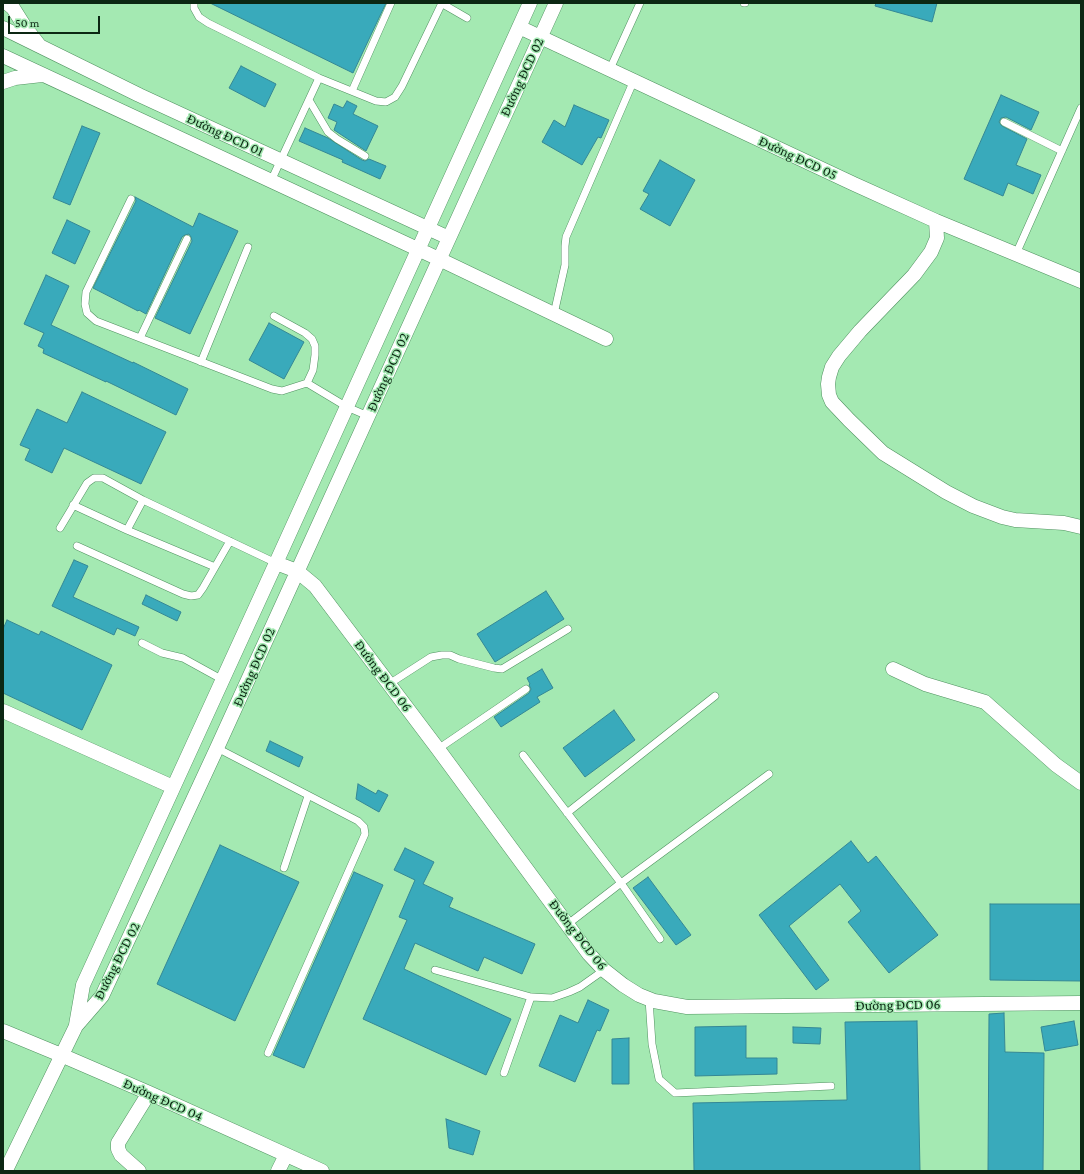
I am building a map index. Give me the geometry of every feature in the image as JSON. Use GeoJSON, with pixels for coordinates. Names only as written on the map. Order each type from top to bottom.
{"type":"FeatureCollection","features":[{"type":"Feature","properties":{"kind":"street"},"geometry":{"type":"LineString","coordinates":[[7,3],[14,8],[25,27],[42,48]]}},
{"type":"Feature","properties":{"kind":"street","name":"Đường ĐCD 02"},"geometry":{"type":"LineString","coordinates":[[76,1026],[83,985],[174,788],[530,3]]}},
{"type":"Feature","properties":{"kind":"street","name":"Đường ĐCD 02"},"geometry":{"type":"LineString","coordinates":[[76,1026],[102,996],[217,748],[556,3]]}},
{"type":"Feature","properties":{"kind":"street","name":"Đường ĐCD 05"},"geometry":{"type":"LineString","coordinates":[[519,27],[854,184],[936,221],[1081,281]]}},
{"type":"Feature","properties":{"kind":"street","name":"Đường ĐCD 01"},"geometry":{"type":"LineString","coordinates":[[3,28],[139,95],[449,238]]}},
{"type":"Feature","properties":{"kind":"street","name":"Đường ĐCD 01"},"geometry":{"type":"LineString","coordinates":[[3,56],[439,259],[606,339]]}},
{"type":"Feature","properties":{"kind":"street"},"geometry":{"type":"LineString","coordinates":[[3,82],[15,78],[42,75]]}},
{"type":"Feature","properties":{"kind":"street"},"geometry":{"type":"LineString","coordinates":[[936,221],[937,238],[931,252],[914,275],[860,331],[839,356],[832,367],[828,376],[829,395],[832,402],[882,453],[946,492],[973,506],[1002,517],[1015,520],[1081,527]]}},
{"type":"Feature","properties":{"kind":"street","name":"Đường ĐCD 06"},"geometry":{"type":"LineString","coordinates":[[276,563],[297,571],[316,586],[589,954],[604,970],[639,995],[654,1001],[687,1007],[1081,1003]]}},
{"type":"Feature","properties":{"kind":"street"},"geometry":{"type":"LineString","coordinates":[[893,669],[925,684],[985,702],[1056,765],[1081,783]]}},
{"type":"Feature","properties":{"kind":"street"},"geometry":{"type":"LineString","coordinates":[[3,711],[174,788]]}},
{"type":"Feature","properties":{"kind":"street"},"geometry":{"type":"LineString","coordinates":[[6,1170],[76,1026]]}},
{"type":"Feature","properties":{"kind":"street","name":"Đường ĐCD 04"},"geometry":{"type":"LineString","coordinates":[[3,1031],[149,1093],[322,1171]]}},
{"type":"Feature","properties":{"kind":"street"},"geometry":{"type":"LineString","coordinates":[[139,1171],[121,1155],[118,1149],[118,1143],[149,1093]]}},
{"type":"Feature","properties":{"kind":"street"},"geometry":{"type":"LineString","coordinates":[[278,1171],[286,1155]]}},
{"type":"Feature","properties":{"kind":"lane"},"geometry":{"type":"LineString","coordinates":[[194,3],[194,8],[199,17],[208,23],[320,78],[376,101],[386,102],[395,96],[402,86],[441,3],[467,18]]}},
{"type":"Feature","properties":{"kind":"lane"},"geometry":{"type":"LineString","coordinates":[[352,91],[391,3]]}},
{"type":"Feature","properties":{"kind":"lane"},"geometry":{"type":"LineString","coordinates":[[610,69],[640,3]]}},
{"type":"Feature","properties":{"kind":"lane"},"geometry":{"type":"LineString","coordinates":[[271,181],[320,78]]}},
{"type":"Feature","properties":{"kind":"lane"},"geometry":{"type":"LineString","coordinates":[[554,314],[565,265],[566,237],[634,80]]}},
{"type":"Feature","properties":{"kind":"lane"},"geometry":{"type":"LineString","coordinates":[[309,100],[328,132],[365,156]]}},
{"type":"Feature","properties":{"kind":"lane"},"geometry":{"type":"LineString","coordinates":[[1016,254],[1081,108]]}},
{"type":"Feature","properties":{"kind":"lane"},"geometry":{"type":"LineString","coordinates":[[1004,122],[1062,151]]}},
{"type":"Feature","properties":{"kind":"lane"},"geometry":{"type":"LineString","coordinates":[[131,199],[86,292],[85,304],[87,313],[96,321],[272,389],[282,391],[307,383],[313,370],[316,355],[315,346],[312,339],[305,333],[274,316]]}},
{"type":"Feature","properties":{"kind":"lane"},"geometry":{"type":"LineString","coordinates":[[140,338],[187,239]]}},
{"type":"Feature","properties":{"kind":"lane"},"geometry":{"type":"LineString","coordinates":[[201,362],[248,247]]}},
{"type":"Feature","properties":{"kind":"lane"},"geometry":{"type":"LineString","coordinates":[[307,383],[347,407],[368,416]]}},
{"type":"Feature","properties":{"kind":"lane"},"geometry":{"type":"LineString","coordinates":[[60,528],[87,483],[94,478],[103,478],[143,500],[276,563]]}},
{"type":"Feature","properties":{"kind":"lane"},"geometry":{"type":"LineString","coordinates":[[127,530],[143,500]]}},
{"type":"Feature","properties":{"kind":"lane"},"geometry":{"type":"LineString","coordinates":[[73,505],[127,530],[215,567]]}},
{"type":"Feature","properties":{"kind":"lane"},"geometry":{"type":"LineString","coordinates":[[77,546],[182,594],[191,596],[198,595],[230,541]]}},
{"type":"Feature","properties":{"kind":"lane"},"geometry":{"type":"LineString","coordinates":[[389,684],[431,657],[442,654],[502,669],[568,628]]}},
{"type":"Feature","properties":{"kind":"lane"},"geometry":{"type":"LineString","coordinates":[[142,643],[162,653],[183,658],[223,680]]}},
{"type":"Feature","properties":{"kind":"lane"},"geometry":{"type":"LineString","coordinates":[[438,749],[526,689]]}},
{"type":"Feature","properties":{"kind":"lane"},"geometry":{"type":"LineString","coordinates":[[568,813],[715,696]]}},
{"type":"Feature","properties":{"kind":"lane"},"geometry":{"type":"LineString","coordinates":[[217,748],[358,821],[364,827],[365,834],[268,1053]]}},
{"type":"Feature","properties":{"kind":"lane"},"geometry":{"type":"LineString","coordinates":[[523,755],[621,883],[660,938]]}},
{"type":"Feature","properties":{"kind":"lane"},"geometry":{"type":"LineString","coordinates":[[568,924],[769,774]]}},
{"type":"Feature","properties":{"kind":"lane"},"geometry":{"type":"LineString","coordinates":[[284,868],[308,796]]}},
{"type":"Feature","properties":{"kind":"lane"},"geometry":{"type":"LineString","coordinates":[[435,970],[531,997],[552,998],[580,987],[604,970]]}},
{"type":"Feature","properties":{"kind":"lane"},"geometry":{"type":"LineString","coordinates":[[504,1073],[531,997]]}},
{"type":"Feature","properties":{"kind":"lane"},"geometry":{"type":"LineString","coordinates":[[649,999],[652,1044],[659,1079],[675,1093],[831,1086]]}},
{"type":"Feature","properties":{"kind":"building"},"geometry":{"type":"Polygon","coordinates":[[[210,3],[386,3],[353,73],[210,3]]]}},
{"type":"Feature","properties":{"kind":"building"},"geometry":{"type":"Polygon","coordinates":[[[876,3],[937,3],[932,22],[875,6],[876,3]]]}},
{"type":"Feature","properties":{"kind":"building"},"geometry":{"type":"Polygon","coordinates":[[[241,66],[276,84],[265,107],[229,88],[241,66]]]}},
{"type":"Feature","properties":{"kind":"building"},"geometry":{"type":"Polygon","coordinates":[[[1001,95],[1039,112],[1031,130],[1006,117],[1001,118],[999,122],[1002,126],[1027,139],[1016,165],[1041,175],[1033,194],[1008,183],[1003,196],[964,179],[1001,95]]]}},
{"type":"Feature","properties":{"kind":"building"},"geometry":{"type":"Polygon","coordinates":[[[347,101],[357,106],[353,114],[378,126],[366,151],[334,130],[337,122],[328,118],[334,104],[343,108],[347,101]]]}},
{"type":"Feature","properties":{"kind":"building"},"geometry":{"type":"Polygon","coordinates":[[[574,105],[609,120],[601,138],[598,137],[582,165],[542,142],[554,120],[565,127],[574,105]]]}},
{"type":"Feature","properties":{"kind":"building"},"geometry":{"type":"Polygon","coordinates":[[[82,126],[100,133],[70,205],[53,198],[82,126]]]}},
{"type":"Feature","properties":{"kind":"building"},"geometry":{"type":"Polygon","coordinates":[[[305,128],[328,138],[362,160],[365,161],[369,159],[386,166],[380,179],[342,162],[343,160],[299,141],[305,128]]]}},
{"type":"Feature","properties":{"kind":"building"},"geometry":{"type":"Polygon","coordinates":[[[660,160],[695,180],[670,226],[640,209],[649,194],[643,191],[660,160]]]}},
{"type":"Feature","properties":{"kind":"building"},"geometry":{"type":"Polygon","coordinates":[[[135,197],[193,227],[199,213],[238,231],[190,334],[155,318],[192,241],[189,234],[182,237],[146,314],[93,288],[136,201],[135,197]]]}},
{"type":"Feature","properties":{"kind":"building"},"geometry":{"type":"Polygon","coordinates":[[[67,220],[90,231],[75,264],[52,253],[67,220]]]}},
{"type":"Feature","properties":{"kind":"building"},"geometry":{"type":"Polygon","coordinates":[[[46,275],[69,286],[51,325],[188,389],[176,415],[106,381],[43,353],[44,349],[38,346],[44,333],[24,324],[46,275]]]}},
{"type":"Feature","properties":{"kind":"building"},"geometry":{"type":"Polygon","coordinates":[[[269,323],[304,342],[284,379],[249,360],[269,323]]]}},
{"type":"Feature","properties":{"kind":"building"},"geometry":{"type":"Polygon","coordinates":[[[82,392],[166,432],[141,484],[64,448],[52,473],[25,460],[30,449],[20,445],[37,409],[67,423],[82,392]]]}},
{"type":"Feature","properties":{"kind":"building"},"geometry":{"type":"Polygon","coordinates":[[[74,560],[88,566],[73,597],[139,627],[135,636],[117,628],[114,635],[52,606],[74,560]]]}},
{"type":"Feature","properties":{"kind":"building"},"geometry":{"type":"Polygon","coordinates":[[[546,591],[564,619],[495,662],[477,634],[546,591]]]}},
{"type":"Feature","properties":{"kind":"building"},"geometry":{"type":"Polygon","coordinates":[[[146,595],[181,612],[177,621],[142,604],[146,595]]]}},
{"type":"Feature","properties":{"kind":"building"},"geometry":{"type":"Polygon","coordinates":[[[7,620],[39,635],[41,631],[112,665],[82,730],[3,693],[3,629],[7,620]]]}},
{"type":"Feature","properties":{"kind":"building"},"geometry":{"type":"Polygon","coordinates":[[[542,669],[553,688],[537,697],[540,702],[501,727],[494,717],[529,693],[531,689],[527,678],[542,669]]]}},
{"type":"Feature","properties":{"kind":"building"},"geometry":{"type":"Polygon","coordinates":[[[614,710],[635,740],[585,777],[563,748],[614,710]]]}},
{"type":"Feature","properties":{"kind":"building"},"geometry":{"type":"Polygon","coordinates":[[[270,741],[303,757],[299,767],[266,751],[270,741]]]}},
{"type":"Feature","properties":{"kind":"building"},"geometry":{"type":"Polygon","coordinates":[[[358,784],[376,794],[378,790],[388,795],[379,812],[356,799],[358,784]]]}},
{"type":"Feature","properties":{"kind":"building"},"geometry":{"type":"Polygon","coordinates":[[[851,841],[868,863],[876,856],[938,935],[889,973],[848,922],[861,911],[840,884],[789,926],[829,980],[816,990],[759,915],[851,841]]]}},
{"type":"Feature","properties":{"kind":"building"},"geometry":{"type":"Polygon","coordinates":[[[220,845],[299,882],[235,1021],[157,984],[220,845]]]}},
{"type":"Feature","properties":{"kind":"building"},"geometry":{"type":"Polygon","coordinates":[[[405,848],[434,862],[423,884],[453,898],[449,907],[535,944],[522,974],[484,957],[478,971],[415,943],[404,969],[511,1019],[486,1075],[363,1019],[407,920],[399,917],[415,880],[394,870],[405,848]]]}},
{"type":"Feature","properties":{"kind":"building"},"geometry":{"type":"Polygon","coordinates":[[[354,872],[383,885],[304,1068],[273,1055],[354,872]]]}},
{"type":"Feature","properties":{"kind":"building"},"geometry":{"type":"Polygon","coordinates":[[[648,877],[691,935],[676,945],[633,888],[648,877]]]}},
{"type":"Feature","properties":{"kind":"building"},"geometry":{"type":"Polygon","coordinates":[[[990,904],[1081,904],[1081,981],[990,980],[990,904]]]}},
{"type":"Feature","properties":{"kind":"building"},"geometry":{"type":"Polygon","coordinates":[[[588,1000],[609,1010],[600,1031],[597,1030],[575,1082],[539,1066],[560,1015],[578,1023],[588,1000]]]}},
{"type":"Feature","properties":{"kind":"building"},"geometry":{"type":"Polygon","coordinates":[[[1004,1013],[1005,1052],[1044,1053],[1043,1171],[988,1171],[989,1014],[1004,1013]]]}},
{"type":"Feature","properties":{"kind":"building"},"geometry":{"type":"Polygon","coordinates":[[[917,1021],[920,1171],[694,1171],[693,1103],[847,1100],[845,1022],[917,1021]]]}},
{"type":"Feature","properties":{"kind":"building"},"geometry":{"type":"Polygon","coordinates":[[[1074,1021],[1078,1045],[1045,1051],[1041,1027],[1074,1021]]]}},
{"type":"Feature","properties":{"kind":"building"},"geometry":{"type":"Polygon","coordinates":[[[746,1026],[746,1058],[777,1058],[777,1074],[695,1076],[695,1027],[746,1026]]]}},
{"type":"Feature","properties":{"kind":"building"},"geometry":{"type":"Polygon","coordinates":[[[793,1027],[821,1028],[820,1044],[793,1043],[793,1027]]]}},
{"type":"Feature","properties":{"kind":"building"},"geometry":{"type":"Polygon","coordinates":[[[629,1038],[629,1084],[612,1084],[612,1039],[629,1038]]]}},
{"type":"Feature","properties":{"kind":"building"},"geometry":{"type":"Polygon","coordinates":[[[446,1119],[480,1131],[473,1155],[449,1148],[446,1119]]]}}]}
